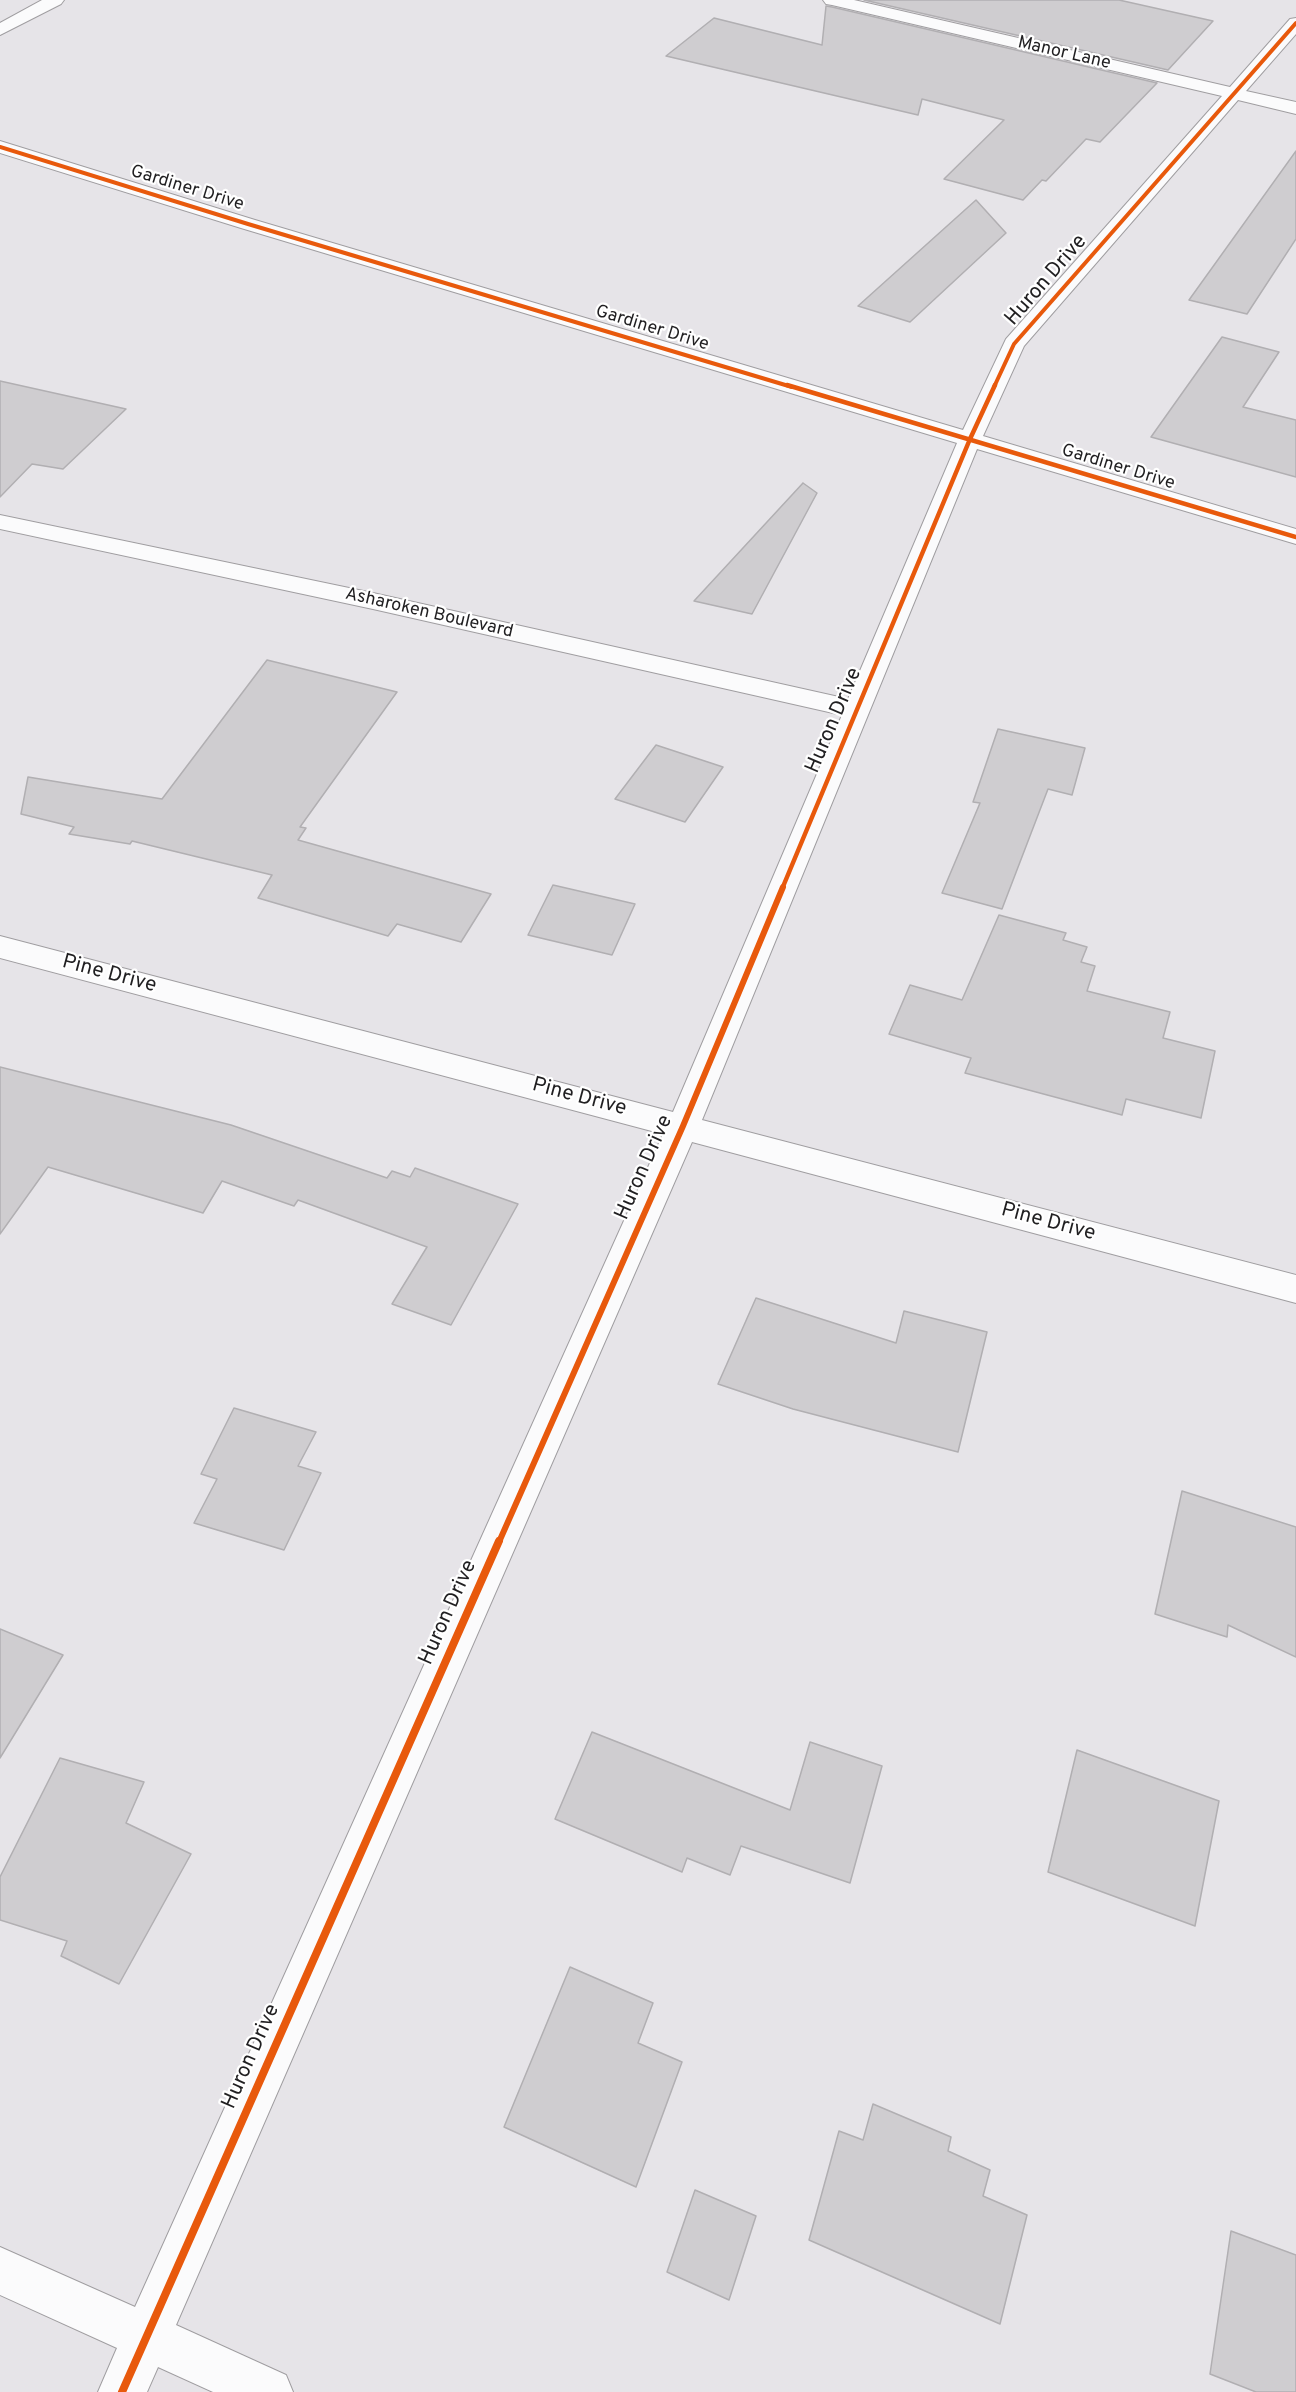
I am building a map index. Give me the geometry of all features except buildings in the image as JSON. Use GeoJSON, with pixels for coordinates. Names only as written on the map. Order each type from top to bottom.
{"type":"FeatureCollection","features":[{"type":"Feature","properties":{"kind":"street"},"geometry":{"type":"LineString","coordinates":[[0,30],[55,0]]}},
{"type":"Feature","properties":{"kind":"street","name":"Manor Lane"},"geometry":{"type":"LineString","coordinates":[[832,0],[1296,108]]}},
{"type":"Feature","properties":{"kind":"street","name":"Huron Drive"},"geometry":{"type":"LineString","coordinates":[[122,2392],[682,1126],[970,439],[1014,344],[1296,23]]}},
{"type":"Feature","properties":{"kind":"street","name":"Gardiner Drive"},"geometry":{"type":"LineString","coordinates":[[0,147],[1296,537]]}},
{"type":"Feature","properties":{"kind":"street","name":"Asharoken Boulevard"},"geometry":{"type":"LineString","coordinates":[[0,522],[373,601],[858,710]]}},
{"type":"Feature","properties":{"kind":"street","name":"Pine Drive"},"geometry":{"type":"LineString","coordinates":[[0,947],[1296,1289]]}},
{"type":"Feature","properties":{"kind":"street"},"geometry":{"type":"LineString","coordinates":[[0,2271],[269,2392]]}},
{"type":"Feature","properties":{"kind":"cycle path"},"geometry":{"type":"LineString","coordinates":[[122,2392],[683,1126],[970,439],[1014,344],[1296,23]]}},
{"type":"Feature","properties":{"kind":"cycle path"},"geometry":{"type":"LineString","coordinates":[[0,147],[248,224],[1296,537]]}}]}
